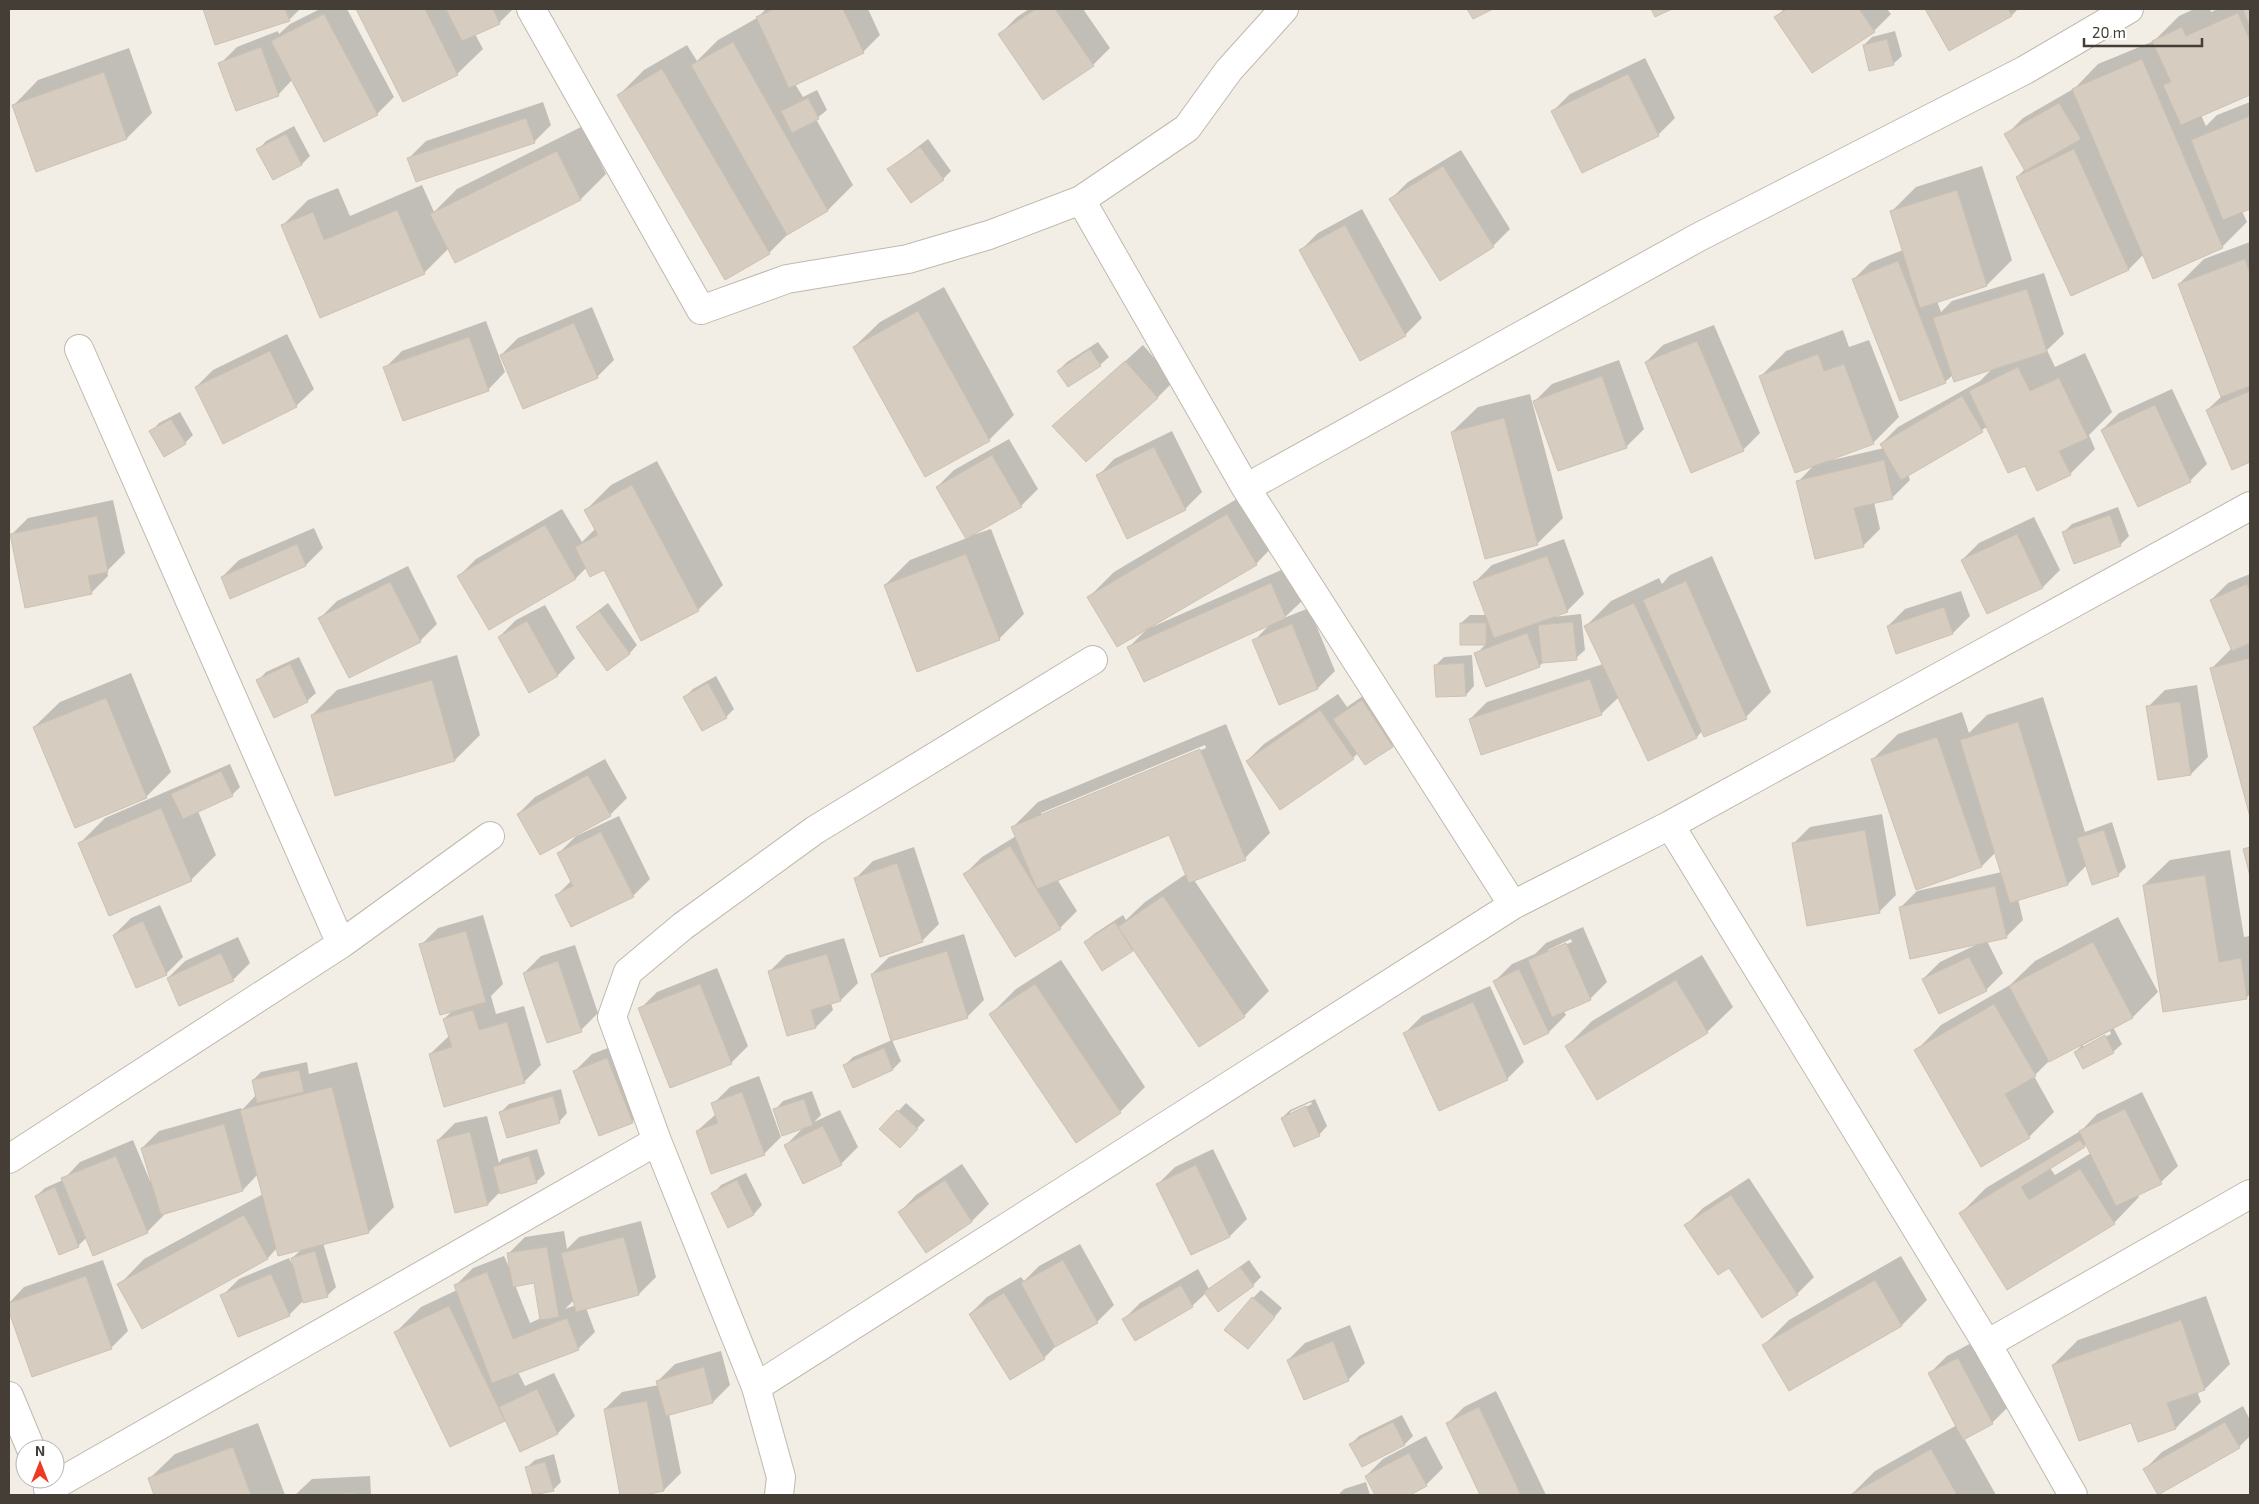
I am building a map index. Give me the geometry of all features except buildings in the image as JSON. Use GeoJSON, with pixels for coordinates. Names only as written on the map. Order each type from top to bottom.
{"type":"FeatureCollection","features":[{"type":"Feature","properties":{"kind":"street"},"geometry":{"type":"LineString","coordinates":[[531,9],[701,310],[787,279],[908,259],[989,235],[1081,200],[1187,128],[1229,70],[1284,9]]}},
{"type":"Feature","properties":{"kind":"street"},"geometry":{"type":"LineString","coordinates":[[1246,488],[1697,238],[2025,70],[2129,9]]}},
{"type":"Feature","properties":{"kind":"street"},"geometry":{"type":"LineString","coordinates":[[1081,200],[1246,488],[1513,905]]}},
{"type":"Feature","properties":{"kind":"street"},"geometry":{"type":"LineString","coordinates":[[79,348],[341,944]]}},
{"type":"Feature","properties":{"kind":"street"},"geometry":{"type":"LineString","coordinates":[[756,1387],[1513,905],[1670,825],[2250,506]]}},
{"type":"Feature","properties":{"kind":"street"},"geometry":{"type":"LineString","coordinates":[[779,1495],[781,1476],[756,1387],[657,1141],[612,1017],[628,972],[683,926],[815,830],[1093,660]]}},
{"type":"Feature","properties":{"kind":"street"},"geometry":{"type":"LineString","coordinates":[[1670,825],[1987,1344],[2073,1495]]}},
{"type":"Feature","properties":{"kind":"street"},"geometry":{"type":"LineString","coordinates":[[9,1159],[341,944],[490,836]]}},
{"type":"Feature","properties":{"kind":"street"},"geometry":{"type":"LineString","coordinates":[[65,1478],[657,1141]]}},
{"type":"Feature","properties":{"kind":"street"},"geometry":{"type":"LineString","coordinates":[[1987,1344],[2250,1194]]}},
{"type":"Feature","properties":{"kind":"street"},"geometry":{"type":"LineString","coordinates":[[9,1396],[27,1439]]}}]}
